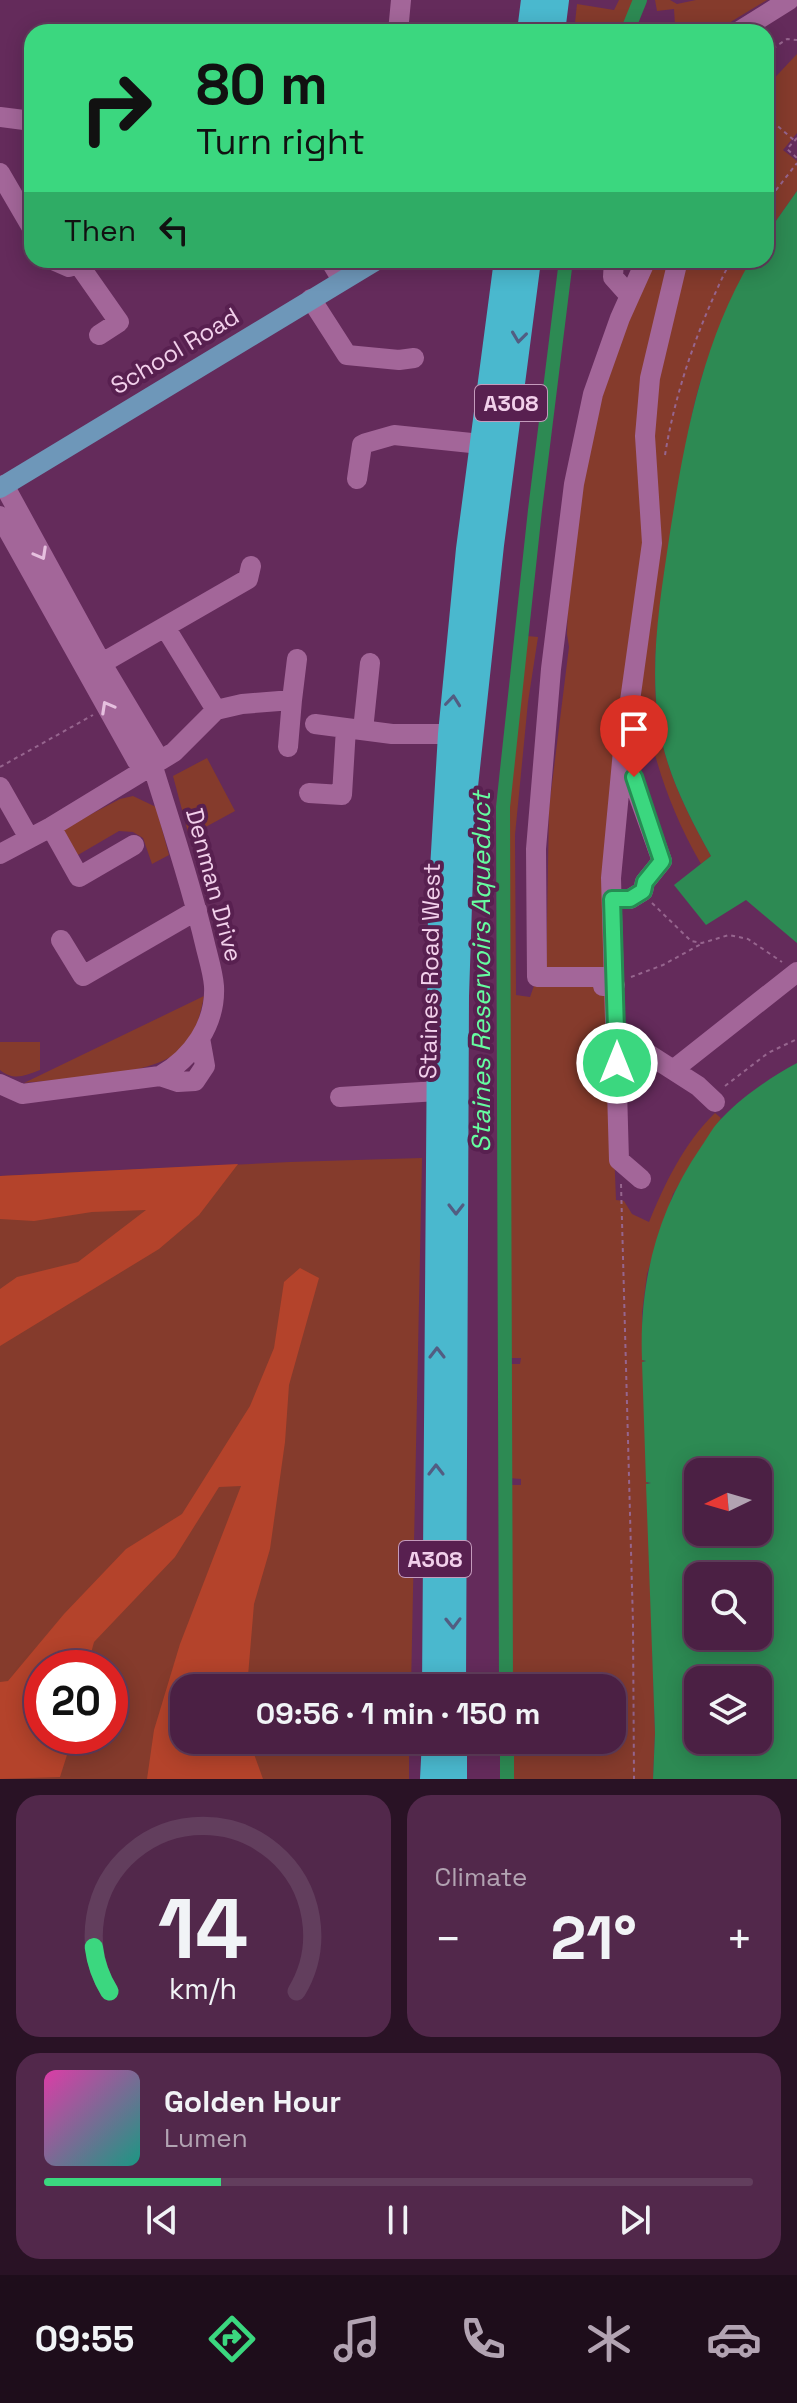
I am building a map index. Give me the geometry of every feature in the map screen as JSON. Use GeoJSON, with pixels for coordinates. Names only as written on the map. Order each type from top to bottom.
{"type":"FeatureCollection","features":[{"type":"Feature","properties":{"kind":"highway"},"geometry":{"type":"LineString","coordinates":[[530,24],[533,0]]}},
{"type":"Feature","properties":{"kind":"highway"},"geometry":{"type":"LineString","coordinates":[[554,24],[557,0]]}},
{"type":"Feature","properties":{"kind":"highway","name":"Staines Road West"},"geometry":{"type":"LineString","coordinates":[[434,1674],[440,903],[450,734],[481,444],[505,268]]}},
{"type":"Feature","properties":{"kind":"highway","name":"Staines Road West"},"geometry":{"type":"LineString","coordinates":[[454,1674],[456,1059],[461,844],[466,773],[528,268]]}},
{"type":"Feature","properties":{"kind":"highway"},"geometry":{"type":"LineString","coordinates":[[432,1779],[433,1754]]}},
{"type":"Feature","properties":{"kind":"highway"},"geometry":{"type":"LineString","coordinates":[[455,1754],[455,1779]]}},
{"type":"Feature","properties":{"kind":"main road","name":"School Road"},"geometry":{"type":"LineString","coordinates":[[2,486],[363,268]]}},
{"type":"Feature","properties":{"kind":"street"},"geometry":{"type":"LineString","coordinates":[[399,24],[401,0]]}},
{"type":"Feature","properties":{"kind":"street"},"geometry":{"type":"LineString","coordinates":[[751,24],[789,0]]}},
{"type":"Feature","properties":{"kind":"street"},"geometry":{"type":"LineString","coordinates":[[0,117],[24,120]]}},
{"type":"Feature","properties":{"kind":"street"},"geometry":{"type":"LineString","coordinates":[[0,173],[24,210]]}},
{"type":"Feature","properties":{"kind":"street"},"geometry":{"type":"LineString","coordinates":[[87,268],[119,322],[99,335]]}},
{"type":"Feature","properties":{"kind":"street"},"geometry":{"type":"LineString","coordinates":[[335,268],[342,280]]}},
{"type":"Feature","properties":{"kind":"street"},"geometry":{"type":"LineString","coordinates":[[614,268],[613,277],[630,296]]}},
{"type":"Feature","properties":{"kind":"street"},"geometry":{"type":"LineString","coordinates":[[615,984],[603,986],[603,977],[537,977],[536,849],[551,669],[574,484],[593,394],[642,268]]}},
{"type":"Feature","properties":{"kind":"street"},"geometry":{"type":"LineString","coordinates":[[631,1181],[619,1160],[611,878],[623,751],[652,543],[645,436],[650,378],[676,268]]}},
{"type":"Feature","properties":{"kind":"street"},"geometry":{"type":"LineString","coordinates":[[311,299],[347,355],[399,360],[414,358]]}},
{"type":"Feature","properties":{"kind":"street"},"geometry":{"type":"LineString","coordinates":[[357,479],[362,445],[394,435],[481,444]]}},
{"type":"Feature","properties":{"kind":"street","name":"Denman Drive"},"geometry":{"type":"LineString","coordinates":[[2,486],[95,668],[107,707],[137,761],[153,767]]}},
{"type":"Feature","properties":{"kind":"street","name":"Denman Drive"},"geometry":{"type":"LineString","coordinates":[[0,516],[95,668],[156,754],[153,767],[197,910],[214,986],[208,1024],[200,1038],[176,1067],[160,1076],[0,1098]]}},
{"type":"Feature","properties":{"kind":"street"},"geometry":{"type":"LineString","coordinates":[[95,668],[248,579],[251,566]]}},
{"type":"Feature","properties":{"kind":"street"},"geometry":{"type":"LineString","coordinates":[[165,627],[216,710]]}},
{"type":"Feature","properties":{"kind":"street"},"geometry":{"type":"LineString","coordinates":[[288,747],[297,659]]}},
{"type":"Feature","properties":{"kind":"street"},"geometry":{"type":"LineString","coordinates":[[309,793],[342,795],[370,663]]}},
{"type":"Feature","properties":{"kind":"street"},"geometry":{"type":"LineString","coordinates":[[0,854],[153,767],[174,752],[216,710],[242,704],[292,700]]}},
{"type":"Feature","properties":{"kind":"street"},"geometry":{"type":"LineString","coordinates":[[315,724],[413,735],[450,734]]}},
{"type":"Feature","properties":{"kind":"street"},"geometry":{"type":"LineString","coordinates":[[612,899],[630,899],[643,891],[645,882],[662,861],[623,751]]}},
{"type":"Feature","properties":{"kind":"street"},"geometry":{"type":"LineString","coordinates":[[0,787],[29,838]]}},
{"type":"Feature","properties":{"kind":"street"},"geometry":{"type":"LineString","coordinates":[[51,827],[79,877],[134,845]]}},
{"type":"Feature","properties":{"kind":"street"},"geometry":{"type":"LineString","coordinates":[[61,940],[83,976],[197,910]]}},
{"type":"Feature","properties":{"kind":"street"},"geometry":{"type":"LineString","coordinates":[[673,1070],[791,968]]}},
{"type":"Feature","properties":{"kind":"street"},"geometry":{"type":"LineString","coordinates":[[617,1034],[712,1100]]}},
{"type":"Feature","properties":{"kind":"street"},"geometry":{"type":"LineString","coordinates":[[0,1084],[22,1094]]}},
{"type":"Feature","properties":{"kind":"street"},"geometry":{"type":"LineString","coordinates":[[340,1096],[438,1091]]}},
{"type":"Feature","properties":{"kind":"path"},"geometry":{"type":"LineString","coordinates":[[774,48],[787,39],[797,40]]}},
{"type":"Feature","properties":{"kind":"path"},"geometry":{"type":"LineString","coordinates":[[774,122],[796,140],[787,149],[797,158]]}},
{"type":"Feature","properties":{"kind":"path"},"geometry":{"type":"LineString","coordinates":[[774,193],[797,163]]}},
{"type":"Feature","properties":{"kind":"path"},"geometry":{"type":"LineString","coordinates":[[663,464],[677,396],[693,347],[727,268]]}},
{"type":"Feature","properties":{"kind":"path"},"geometry":{"type":"LineString","coordinates":[[0,767],[107,707]]}},
{"type":"Feature","properties":{"kind":"path"},"geometry":{"type":"LineString","coordinates":[[638,894],[652,903],[680,933],[691,941],[702,943]]}},
{"type":"Feature","properties":{"kind":"path"},"geometry":{"type":"LineString","coordinates":[[615,984],[663,965],[702,943],[729,935],[748,939],[791,968]]}},
{"type":"Feature","properties":{"kind":"path"},"geometry":{"type":"LineString","coordinates":[[712,1100],[768,1053],[797,1039]]}},
{"type":"Feature","properties":{"kind":"path"},"geometry":{"type":"LineString","coordinates":[[631,1181],[634,1779]]}},
{"type":"Feature","properties":{"kind":"shaded area"},"geometry":{"type":"Polygon","coordinates":[[[619,0],[634,0],[625,24],[575,24],[577,4],[614,10],[619,0]]]}},
{"type":"Feature","properties":{"kind":"shaded area"},"geometry":{"type":"Polygon","coordinates":[[[655,0],[670,0],[677,4],[696,0],[767,0],[727,24],[675,24],[674,9],[657,11],[655,0]]]}},
{"type":"Feature","properties":{"kind":"shaded area"},"geometry":{"type":"Polygon","coordinates":[[[797,54],[797,133],[783,150],[797,161],[797,191],[774,224],[774,78],[797,54]]]}},
{"type":"Feature","properties":{"kind":"shaded area"},"geometry":{"type":"Polygon","coordinates":[[[797,191],[797,943],[746,900],[706,925],[674,885],[711,856],[686,807],[666,757],[658,721],[655,675],[659,607],[675,503],[697,395],[719,326],[747,268],[774,268],[774,224],[797,191]]]}},
{"type":"Feature","properties":{"kind":"shaded area"},"geometry":{"type":"Polygon","coordinates":[[[647,268],[670,268],[649,360],[646,533],[608,993],[616,1200],[624,1201],[632,1214],[649,1222],[685,1150],[715,1113],[721,1118],[673,1194],[647,1274],[642,1313],[655,1733],[653,1779],[511,1779],[511,1754],[626,1754],[626,1674],[510,1674],[510,1485],[521,1485],[521,1479],[509,1478],[508,1364],[520,1364],[521,1358],[508,1358],[508,810],[527,636],[538,637],[528,702],[515,835],[516,995],[530,997],[535,983],[546,980],[549,808],[569,647],[568,600],[574,529],[594,416],[647,268]]]}},
{"type":"Feature","properties":{"kind":"shaded area"},"geometry":{"type":"Polygon","coordinates":[[[681,268],[747,268],[717,336],[695,400],[665,575],[656,648],[656,696],[661,739],[678,791],[711,856],[701,864],[664,782],[641,695],[658,361],[681,268]]]}},
{"type":"Feature","properties":{"kind":"shaded area"},"geometry":{"type":"Polygon","coordinates":[[[207,758],[235,811],[189,836],[173,776],[207,758]]]}},
{"type":"Feature","properties":{"kind":"shaded area"},"geometry":{"type":"Polygon","coordinates":[[[133,796],[156,807],[169,855],[152,864],[143,838],[133,832],[119,831],[66,862],[57,832],[120,799],[133,796]]]}},
{"type":"Feature","properties":{"kind":"shaded area"},"geometry":{"type":"Polygon","coordinates":[[[204,996],[188,1042],[158,1063],[112,1074],[24,1083],[204,996]]]}},
{"type":"Feature","properties":{"kind":"shaded area"},"geometry":{"type":"Polygon","coordinates":[[[0,1042],[40,1042],[40,1070],[15,1076],[0,1070],[0,1042]]]}},
{"type":"Feature","properties":{"kind":"shaded area"},"geometry":{"type":"Polygon","coordinates":[[[797,1063],[797,1779],[653,1779],[655,1733],[646,1484],[651,1483],[646,1482],[642,1362],[646,1361],[642,1360],[642,1331],[648,1275],[662,1222],[686,1171],[720,1120],[758,1087],[797,1063]]]}},
{"type":"Feature","properties":{"kind":"shaded area"},"geometry":{"type":"Polygon","coordinates":[[[422,1158],[411,1674],[170,1674],[170,1754],[409,1754],[409,1779],[0,1779],[0,1176],[422,1158]]]}},
{"type":"Feature","properties":{"kind":"shaded area"},"geometry":{"type":"Polygon","coordinates":[[[238,1164],[199,1215],[159,1249],[0,1346],[0,1289],[17,1277],[78,1262],[146,1210],[92,1212],[34,1221],[0,1219],[0,1176],[238,1164]]]}},
{"type":"Feature","properties":{"kind":"shaded area"},"geometry":{"type":"Polygon","coordinates":[[[300,1268],[319,1278],[289,1385],[285,1442],[270,1549],[254,1604],[248,1674],[171,1674],[241,1486],[219,1487],[175,1557],[94,1642],[92,1650],[34,1650],[126,1549],[182,1514],[250,1406],[274,1348],[284,1282],[300,1268]]]}},
{"type":"Feature","properties":{"kind":"shaded area"},"geometry":{"type":"Polygon","coordinates":[[[24,1662],[24,1754],[67,1754],[60,1777],[0,1779],[0,1682],[8,1681],[24,1662]]]}},
{"type":"Feature","properties":{"kind":"shaded area"},"geometry":{"type":"Polygon","coordinates":[[[170,1677],[170,1754],[254,1754],[263,1779],[147,1779],[154,1730],[170,1677]]]}},
{"type":"Feature","properties":{"kind":"waterway","name":"Staines Reservoirs Aqueduct"},"geometry":{"type":"LineString","coordinates":[[630,24],[640,0]]}},
{"type":"Feature","properties":{"kind":"waterway","name":"Staines Reservoirs Aqueduct"},"geometry":{"type":"LineString","coordinates":[[506,1674],[503,807],[565,268]]}},
{"type":"Feature","properties":{"kind":"waterway","name":"Staines Reservoirs Aqueduct"},"geometry":{"type":"LineString","coordinates":[[507,1754],[507,1779]]}},
{"type":"Feature","properties":{"kind":"route"},"geometry":{"type":"LineString","coordinates":[[617,1063],[612,899],[630,899],[643,891],[645,882],[662,861],[634,777]]}}]}
